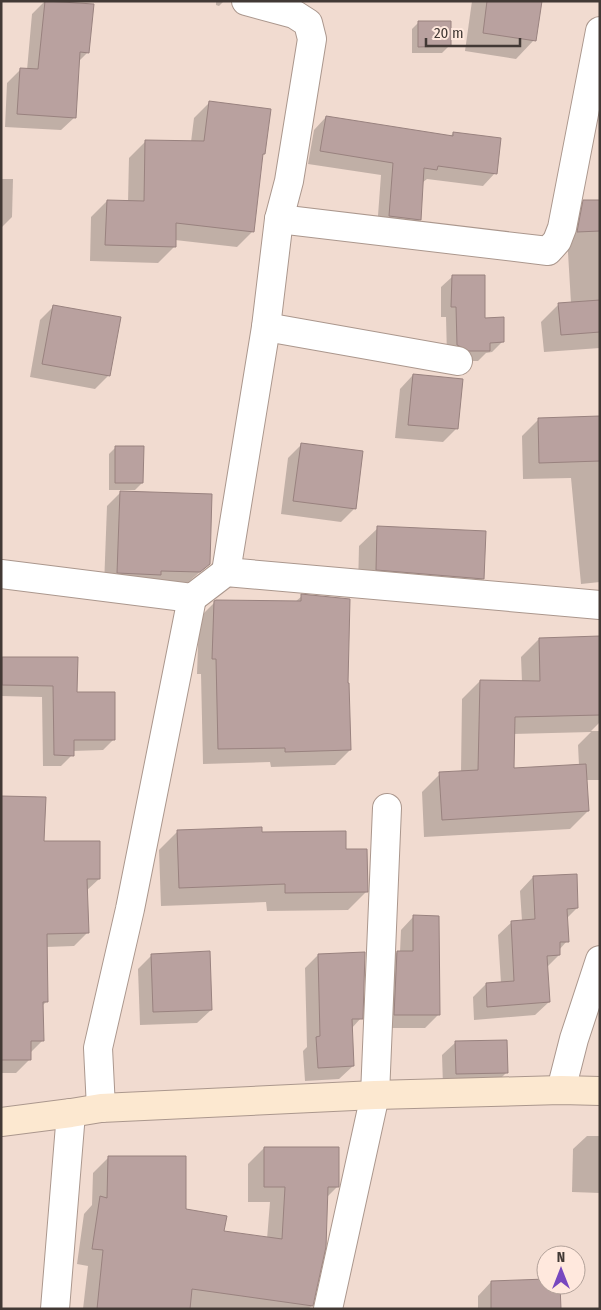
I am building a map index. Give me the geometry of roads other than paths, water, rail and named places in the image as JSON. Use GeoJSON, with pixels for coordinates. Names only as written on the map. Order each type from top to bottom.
{"type":"FeatureCollection","features":[{"type":"Feature","properties":{"kind":"main road"},"geometry":{"type":"LineString","coordinates":[[1,1122],[100,1108],[375,1095],[561,1090],[600,1092]]}},
{"type":"Feature","properties":{"kind":"street"},"geometry":{"type":"LineString","coordinates":[[226,572],[266,327],[279,219],[289,181],[312,39],[308,23],[295,8],[246,1]]}},
{"type":"Feature","properties":{"kind":"street"},"geometry":{"type":"LineString","coordinates":[[279,219],[548,251],[557,241],[562,228],[600,31]]}},
{"type":"Feature","properties":{"kind":"street"},"geometry":{"type":"LineString","coordinates":[[266,327],[458,361]]}},
{"type":"Feature","properties":{"kind":"street"},"geometry":{"type":"LineString","coordinates":[[100,1108],[98,1048],[130,909],[192,598],[226,572],[600,605]]}},
{"type":"Feature","properties":{"kind":"street"},"geometry":{"type":"LineString","coordinates":[[1,574],[192,598]]}},
{"type":"Feature","properties":{"kind":"street"},"geometry":{"type":"LineString","coordinates":[[328,1309],[375,1095],[387,808]]}},
{"type":"Feature","properties":{"kind":"street"},"geometry":{"type":"LineString","coordinates":[[561,1090],[574,1039],[600,960]]}},
{"type":"Feature","properties":{"kind":"street"},"geometry":{"type":"LineString","coordinates":[[55,1309],[71,1113]]}}]}
